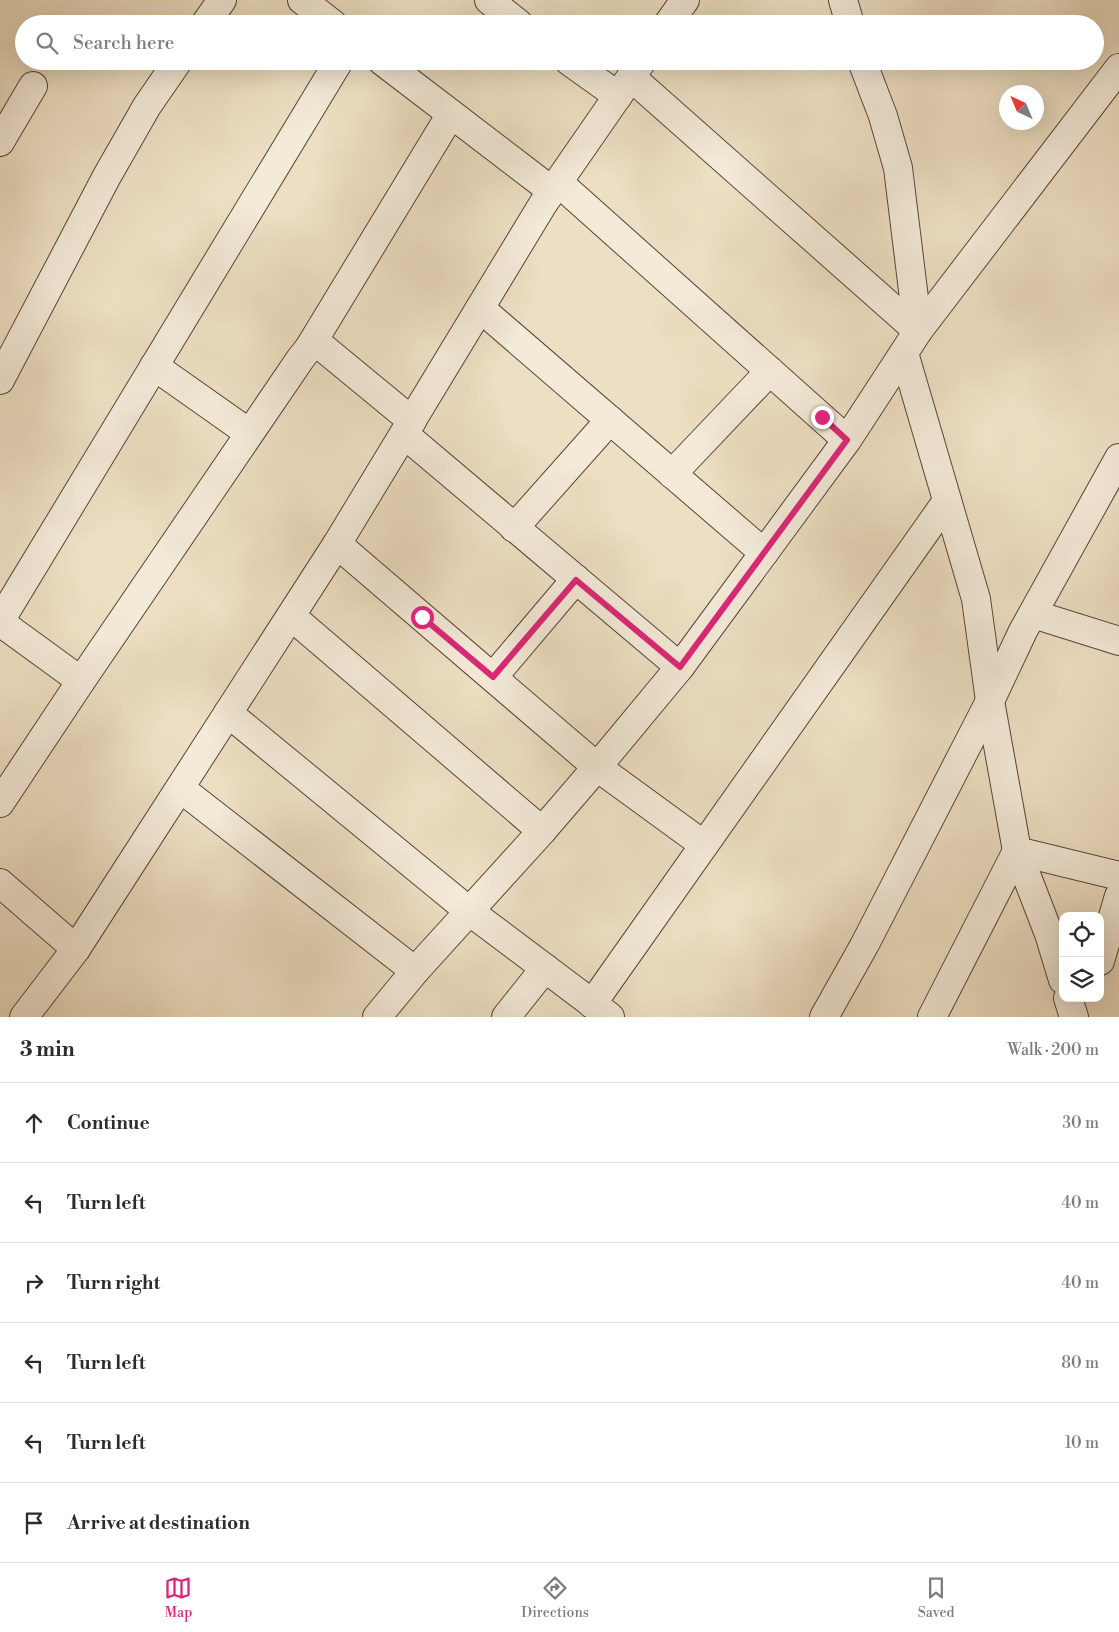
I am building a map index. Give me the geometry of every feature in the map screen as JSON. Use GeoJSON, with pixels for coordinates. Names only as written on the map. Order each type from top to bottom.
{"type":"FeatureCollection","features":[{"type":"Feature","properties":{"kind":"street"},"geometry":{"type":"LineString","coordinates":[[211,15],[222,0]]}},
{"type":"Feature","properties":{"kind":"street"},"geometry":{"type":"LineString","coordinates":[[302,0],[321,15]]}},
{"type":"Feature","properties":{"kind":"street"},"geometry":{"type":"LineString","coordinates":[[488,0],[507,15]]}},
{"type":"Feature","properties":{"kind":"street"},"geometry":{"type":"LineString","coordinates":[[674,15],[685,0]]}},
{"type":"Feature","properties":{"kind":"street"},"geometry":{"type":"LineString","coordinates":[[843,0],[847,15]]}},
{"type":"Feature","properties":{"kind":"street"},"geometry":{"type":"LineString","coordinates":[[377,1017],[415,971],[542,831],[680,667],[847,440],[911,342],[1119,68]]}},
{"type":"Feature","properties":{"kind":"street"},"geometry":{"type":"LineString","coordinates":[[0,380],[107,176],[147,106],[172,70]]}},
{"type":"Feature","properties":{"kind":"street"},"geometry":{"type":"LineString","coordinates":[[81,681],[0,622],[334,70]]}},
{"type":"Feature","properties":{"kind":"street"},"geometry":{"type":"LineString","coordinates":[[394,70],[451,114],[555,186],[770,371],[847,440]]}},
{"type":"Feature","properties":{"kind":"street"},"geometry":{"type":"LineString","coordinates":[[601,70],[630,78],[911,342]]}},
{"type":"Feature","properties":{"kind":"street"},"geometry":{"type":"LineString","coordinates":[[865,70],[883,116],[898,168],[911,342],[947,501],[976,599],[990,700],[1017,851],[1059,968]]}},
{"type":"Feature","properties":{"kind":"street"},"geometry":{"type":"LineString","coordinates":[[24,1017],[76,949],[180,788],[337,544],[555,186],[630,78]]}},
{"type":"Feature","properties":{"kind":"street"},"geometry":{"type":"LineString","coordinates":[[0,142],[33,86]]}},
{"type":"Feature","properties":{"kind":"street"},"geometry":{"type":"LineString","coordinates":[[0,803],[81,681],[309,348],[451,114]]}},
{"type":"Feature","properties":{"kind":"street"},"geometry":{"type":"LineString","coordinates":[[480,308],[764,553]]}},
{"type":"Feature","properties":{"kind":"street"},"geometry":{"type":"LineString","coordinates":[[309,348],[320,346],[514,528],[680,667]]}},
{"type":"Feature","properties":{"kind":"street"},"geometry":{"type":"LineString","coordinates":[[154,366],[249,434]]}},
{"type":"Feature","properties":{"kind":"street"},"geometry":{"type":"LineString","coordinates":[[672,474],[770,371]]}},
{"type":"Feature","properties":{"kind":"street"},"geometry":{"type":"LineString","coordinates":[[514,528],[610,420]]}},
{"type":"Feature","properties":{"kind":"street"},"geometry":{"type":"LineString","coordinates":[[824,1017],[864,944],[1033,614],[1119,458]]}},
{"type":"Feature","properties":{"kind":"street"},"geometry":{"type":"LineString","coordinates":[[228,713],[469,911],[601,1010],[704,845],[947,501]]}},
{"type":"Feature","properties":{"kind":"street"},"geometry":{"type":"LineString","coordinates":[[337,544],[597,767],[704,845]]}},
{"type":"Feature","properties":{"kind":"street"},"geometry":{"type":"LineString","coordinates":[[493,677],[576,580]]}},
{"type":"Feature","properties":{"kind":"street"},"geometry":{"type":"LineString","coordinates":[[1033,614],[1119,641]]}},
{"type":"Feature","properties":{"kind":"street"},"geometry":{"type":"LineString","coordinates":[[291,616],[542,831]]}},
{"type":"Feature","properties":{"kind":"street"},"geometry":{"type":"LineString","coordinates":[[180,788],[415,971]]}},
{"type":"Feature","properties":{"kind":"street"},"geometry":{"type":"LineString","coordinates":[[1017,851],[1119,876]]}},
{"type":"Feature","properties":{"kind":"street"},"geometry":{"type":"LineString","coordinates":[[932,1017],[1017,851]]}},
{"type":"Feature","properties":{"kind":"street"},"geometry":{"type":"LineString","coordinates":[[0,883],[76,949]]}},
{"type":"Feature","properties":{"kind":"street"},"geometry":{"type":"LineString","coordinates":[[1102,957],[1119,896]]}},
{"type":"Feature","properties":{"kind":"street"},"geometry":{"type":"LineString","coordinates":[[1104,961],[1119,966]]}},
{"type":"Feature","properties":{"kind":"street"},"geometry":{"type":"LineString","coordinates":[[506,1017],[545,968]]}},
{"type":"Feature","properties":{"kind":"route"},"geometry":{"type":"LineString","coordinates":[[422,617],[493,677],[576,580],[680,667],[847,440],[822,417]]}}]}
